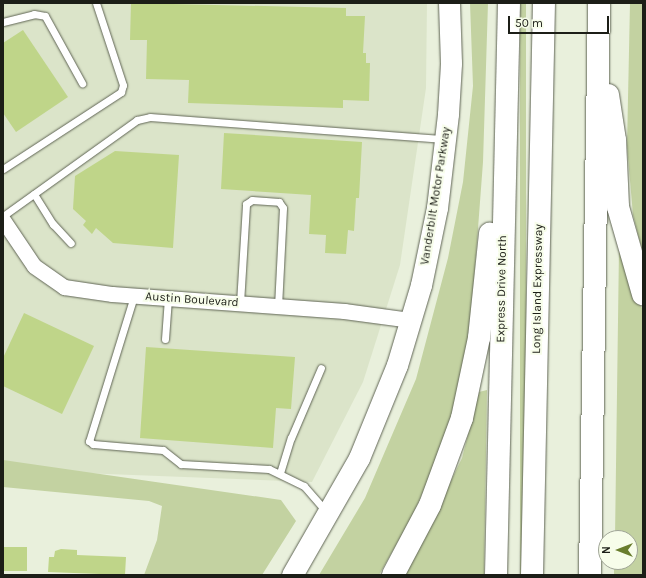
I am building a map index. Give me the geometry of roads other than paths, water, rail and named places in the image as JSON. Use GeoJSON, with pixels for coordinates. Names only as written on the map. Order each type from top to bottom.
{"type":"FeatureCollection","features":[{"type":"Feature","properties":{"kind":"highway","name":"Express Drive North"},"geometry":{"type":"LineString","coordinates":[[496,575],[509,3]]}},
{"type":"Feature","properties":{"kind":"highway","name":"Long Island Expressway"},"geometry":{"type":"LineString","coordinates":[[532,575],[544,3]]}},
{"type":"Feature","properties":{"kind":"highway"},"geometry":{"type":"LineString","coordinates":[[590,575],[599,3]]}},
{"type":"Feature","properties":{"kind":"highway"},"geometry":{"type":"LineString","coordinates":[[599,35],[615,140],[618,207],[643,294]]}},
{"type":"Feature","properties":{"kind":"highway"},"geometry":{"type":"LineString","coordinates":[[393,575],[420,527],[445,470],[462,418],[475,367],[508,40]]}},
{"type":"Feature","properties":{"kind":"main road","name":"Vanderbilt Motor Parkway"},"geometry":{"type":"LineString","coordinates":[[292,575],[328,514],[375,420],[411,320],[432,233],[446,139],[451,63],[449,3]]}},
{"type":"Feature","properties":{"kind":"street","name":"Austin Boulevard"},"geometry":{"type":"LineString","coordinates":[[3,220],[34,266],[64,287],[134,296],[387,315],[411,320]]}},
{"type":"Feature","properties":{"kind":"lane"},"geometry":{"type":"LineString","coordinates":[[3,169],[121,92],[123,85],[96,3]]}},
{"type":"Feature","properties":{"kind":"lane"},"geometry":{"type":"LineString","coordinates":[[3,22],[34,14],[45,16],[82,83]]}},
{"type":"Feature","properties":{"kind":"lane"},"geometry":{"type":"LineString","coordinates":[[3,216],[137,120],[150,117],[446,139]]}},
{"type":"Feature","properties":{"kind":"lane"},"geometry":{"type":"LineString","coordinates":[[34,194],[53,224],[71,244]]}},
{"type":"Feature","properties":{"kind":"lane"},"geometry":{"type":"LineString","coordinates":[[240,303],[246,204],[252,200],[279,202],[283,208],[278,306]]}},
{"type":"Feature","properties":{"kind":"lane"},"geometry":{"type":"LineString","coordinates":[[134,296],[89,441],[93,444],[163,450],[181,464],[269,469],[280,473],[304,486],[328,514]]}},
{"type":"Feature","properties":{"kind":"lane"},"geometry":{"type":"LineString","coordinates":[[165,339],[168,298]]}},
{"type":"Feature","properties":{"kind":"lane"},"geometry":{"type":"LineString","coordinates":[[280,473],[291,438],[321,368]]}}]}
